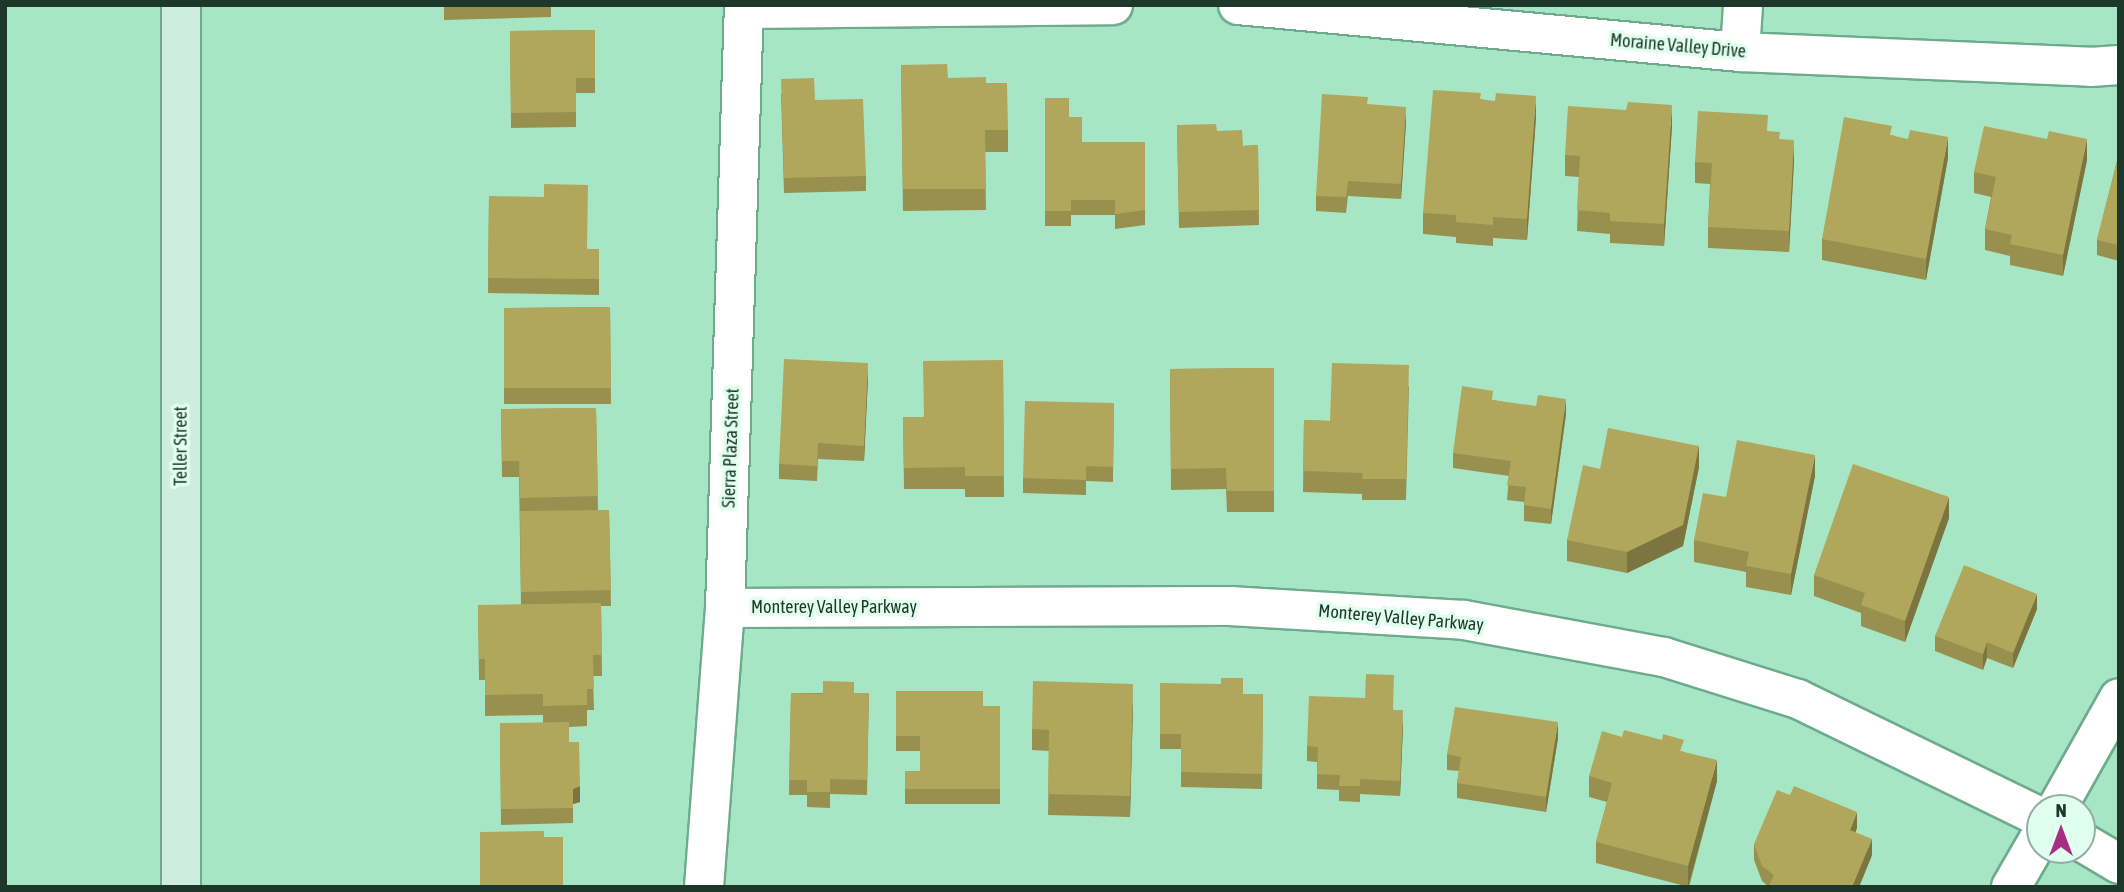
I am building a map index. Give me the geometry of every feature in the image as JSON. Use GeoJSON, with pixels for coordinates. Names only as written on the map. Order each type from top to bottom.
{"type":"FeatureCollection","features":[{"type":"Feature","properties":{"kind":"street","name":"Teller Street"},"geometry":{"type":"LineString","coordinates":[[181,5],[181,887]]}},
{"type":"Feature","properties":{"kind":"street"},"geometry":{"type":"LineString","coordinates":[[745,7],[1113,5]]}},
{"type":"Feature","properties":{"kind":"street","name":"Moraine Valley Drive"},"geometry":{"type":"LineString","coordinates":[[1238,5],[1740,52],[2091,67],[2119,65]]}},
{"type":"Feature","properties":{"kind":"street"},"geometry":{"type":"LineString","coordinates":[[1740,52],[1743,5]]}},
{"type":"Feature","properties":{"kind":"street","name":"Sierra Plaza Street"},"geometry":{"type":"LineString","coordinates":[[704,887],[725,608],[745,7]]}},
{"type":"Feature","properties":{"kind":"street","name":"Monterey Valley Parkway"},"geometry":{"type":"LineString","coordinates":[[725,608],[1230,606],[1464,621],[1664,657],[1798,699],[2026,810]]}},
{"type":"Feature","properties":{"kind":"street"},"geometry":{"type":"LineString","coordinates":[[2065,794],[2119,698]]}},
{"type":"Feature","properties":{"kind":"street"},"geometry":{"type":"LineString","coordinates":[[2096,850],[2119,864]]}},
{"type":"Feature","properties":{"kind":"street"},"geometry":{"type":"LineString","coordinates":[[2011,887],[2026,861]]}},
{"type":"Feature","properties":{"kind":"building"},"geometry":{"type":"Polygon","coordinates":[[[595,30],[595,78],[576,78],[576,112],[511,113],[510,31],[595,30]]]}},
{"type":"Feature","properties":{"kind":"building"},"geometry":{"type":"Polygon","coordinates":[[[947,64],[948,78],[986,77],[986,83],[1007,83],[1008,130],[985,130],[986,189],[903,189],[901,65],[947,64]]]}},
{"type":"Feature","properties":{"kind":"building"},"geometry":{"type":"Polygon","coordinates":[[[814,78],[815,100],[863,99],[866,176],[784,178],[781,79],[814,78]]]}},
{"type":"Feature","properties":{"kind":"building"},"geometry":{"type":"Polygon","coordinates":[[[1433,90],[1481,93],[1480,99],[1495,101],[1496,93],[1536,96],[1527,219],[1493,217],[1493,225],[1456,222],[1456,215],[1423,213],[1433,90]]]}},
{"type":"Feature","properties":{"kind":"building"},"geometry":{"type":"Polygon","coordinates":[[[1322,94],[1368,97],[1367,104],[1406,107],[1401,184],[1348,181],[1346,197],[1316,196],[1322,94]]]}},
{"type":"Feature","properties":{"kind":"building"},"geometry":{"type":"Polygon","coordinates":[[[1045,98],[1069,98],[1069,117],[1082,117],[1082,142],[1145,142],[1145,210],[1115,214],[1115,200],[1071,200],[1071,211],[1045,211],[1045,98]]]}},
{"type":"Feature","properties":{"kind":"building"},"geometry":{"type":"Polygon","coordinates":[[[1628,102],[1672,105],[1664,224],[1610,221],[1610,213],[1577,210],[1580,156],[1565,155],[1568,106],[1626,110],[1628,102]]]}},
{"type":"Feature","properties":{"kind":"building"},"geometry":{"type":"Polygon","coordinates":[[[1698,111],[1768,115],[1767,131],[1780,132],[1779,139],[1794,140],[1789,231],[1708,227],[1712,163],[1695,162],[1698,111]]]}},
{"type":"Feature","properties":{"kind":"building"},"geometry":{"type":"Polygon","coordinates":[[[1844,117],[1892,126],[1890,135],[1908,139],[1910,130],[1948,137],[1926,259],[1822,239],[1844,117]]]}},
{"type":"Feature","properties":{"kind":"building"},"geometry":{"type":"Polygon","coordinates":[[[1216,124],[1217,131],[1242,130],[1243,146],[1258,145],[1259,210],[1179,212],[1177,125],[1216,124]]]}},
{"type":"Feature","properties":{"kind":"building"},"geometry":{"type":"Polygon","coordinates":[[[1984,126],[2047,139],[2049,131],[2087,139],[2063,255],[2010,244],[2012,235],[1985,229],[1996,177],[1974,172],[1984,126]]]}},
{"type":"Feature","properties":{"kind":"building"},"geometry":{"type":"Polygon","coordinates":[[[2119,153],[2119,245],[2097,240],[2119,153]]]}},
{"type":"Feature","properties":{"kind":"building"},"geometry":{"type":"Polygon","coordinates":[[[544,184],[588,185],[587,249],[599,249],[599,279],[488,278],[489,196],[544,197],[544,184]]]}},
{"type":"Feature","properties":{"kind":"building"},"geometry":{"type":"Polygon","coordinates":[[[610,307],[611,388],[504,388],[504,308],[610,307]]]}},
{"type":"Feature","properties":{"kind":"building"},"geometry":{"type":"Polygon","coordinates":[[[784,359],[868,363],[864,446],[818,443],[817,466],[779,464],[784,359]]]}},
{"type":"Feature","properties":{"kind":"building"},"geometry":{"type":"Polygon","coordinates":[[[1003,360],[1004,476],[965,476],[965,467],[904,468],[903,417],[924,417],[923,361],[1003,360]]]}},
{"type":"Feature","properties":{"kind":"building"},"geometry":{"type":"Polygon","coordinates":[[[1332,363],[1409,365],[1406,479],[1362,479],[1363,473],[1303,471],[1304,420],[1330,421],[1332,363]]]}},
{"type":"Feature","properties":{"kind":"building"},"geometry":{"type":"Polygon","coordinates":[[[1274,368],[1274,491],[1227,491],[1226,468],[1171,469],[1170,369],[1274,368]]]}},
{"type":"Feature","properties":{"kind":"building"},"geometry":{"type":"Polygon","coordinates":[[[1462,386],[1493,391],[1492,400],[1536,406],[1538,395],[1566,399],[1551,509],[1524,505],[1526,487],[1507,485],[1511,461],[1453,453],[1462,386]]]}},
{"type":"Feature","properties":{"kind":"building"},"geometry":{"type":"Polygon","coordinates":[[[1025,401],[1114,403],[1113,467],[1086,466],[1086,480],[1023,478],[1025,401]]]}},
{"type":"Feature","properties":{"kind":"building"},"geometry":{"type":"Polygon","coordinates":[[[596,408],[598,496],[520,498],[519,461],[502,461],[501,409],[596,408]]]}},
{"type":"Feature","properties":{"kind":"building"},"geometry":{"type":"Polygon","coordinates":[[[1608,428],[1699,446],[1683,525],[1627,552],[1567,540],[1583,465],[1600,469],[1608,428]]]}},
{"type":"Feature","properties":{"kind":"building"},"geometry":{"type":"Polygon","coordinates":[[[1737,440],[1815,455],[1791,574],[1746,566],[1749,552],[1694,540],[1703,493],[1726,497],[1737,440]]]}},
{"type":"Feature","properties":{"kind":"building"},"geometry":{"type":"Polygon","coordinates":[[[1853,464],[1949,497],[1905,621],[1861,605],[1865,593],[1814,575],[1853,464]]]}},
{"type":"Feature","properties":{"kind":"building"},"geometry":{"type":"Polygon","coordinates":[[[609,510],[611,590],[521,592],[520,511],[609,510]]]}},
{"type":"Feature","properties":{"kind":"building"},"geometry":{"type":"Polygon","coordinates":[[[1964,565],[2037,594],[2013,653],[1987,642],[1983,654],[1935,636],[1964,565]]]}},
{"type":"Feature","properties":{"kind":"building"},"geometry":{"type":"Polygon","coordinates":[[[601,603],[602,655],[593,655],[594,689],[587,689],[587,705],[543,706],[543,694],[485,695],[485,659],[479,659],[478,605],[601,603]]]}},
{"type":"Feature","properties":{"kind":"building"},"geometry":{"type":"Polygon","coordinates":[[[1366,674],[1394,675],[1393,710],[1403,710],[1400,781],[1360,779],[1360,786],[1339,786],[1340,775],[1317,774],[1318,747],[1307,746],[1309,696],[1365,698],[1366,674]]]}},
{"type":"Feature","properties":{"kind":"building"},"geometry":{"type":"Polygon","coordinates":[[[1221,678],[1243,678],[1243,694],[1263,694],[1262,774],[1181,772],[1181,734],[1160,734],[1160,683],[1221,684],[1221,678]]]}},
{"type":"Feature","properties":{"kind":"building"},"geometry":{"type":"Polygon","coordinates":[[[823,681],[854,682],[854,693],[869,693],[867,780],[830,779],[830,792],[807,792],[807,780],[789,780],[791,693],[823,694],[823,681]]]}},
{"type":"Feature","properties":{"kind":"building"},"geometry":{"type":"Polygon","coordinates":[[[1033,681],[1133,684],[1130,796],[1048,794],[1049,730],[1032,729],[1033,681]]]}},
{"type":"Feature","properties":{"kind":"building"},"geometry":{"type":"Polygon","coordinates":[[[896,691],[983,691],[983,706],[1000,706],[1000,789],[905,789],[905,771],[920,771],[920,736],[896,736],[896,691]]]}},
{"type":"Feature","properties":{"kind":"building"},"geometry":{"type":"Polygon","coordinates":[[[1455,707],[1558,722],[1546,797],[1457,783],[1461,757],[1447,754],[1455,707]]]}},
{"type":"Feature","properties":{"kind":"building"},"geometry":{"type":"Polygon","coordinates":[[[569,722],[569,742],[579,742],[580,786],[573,789],[573,808],[501,809],[500,723],[569,722]]]}},
{"type":"Feature","properties":{"kind":"building"},"geometry":{"type":"Polygon","coordinates":[[[1624,730],[1662,740],[1663,734],[1684,740],[1680,751],[1717,760],[1688,866],[1596,842],[1612,783],[1589,776],[1602,731],[1622,737],[1624,730]]]}},
{"type":"Feature","properties":{"kind":"building"},"geometry":{"type":"Polygon","coordinates":[[[1794,786],[1857,812],[1850,830],[1872,839],[1852,887],[1769,886],[1774,875],[1762,866],[1754,844],[1777,790],[1790,795],[1794,786]]]}},
{"type":"Feature","properties":{"kind":"building"},"geometry":{"type":"Polygon","coordinates":[[[544,831],[544,837],[563,837],[563,887],[480,887],[480,832],[544,831]]]}}]}
